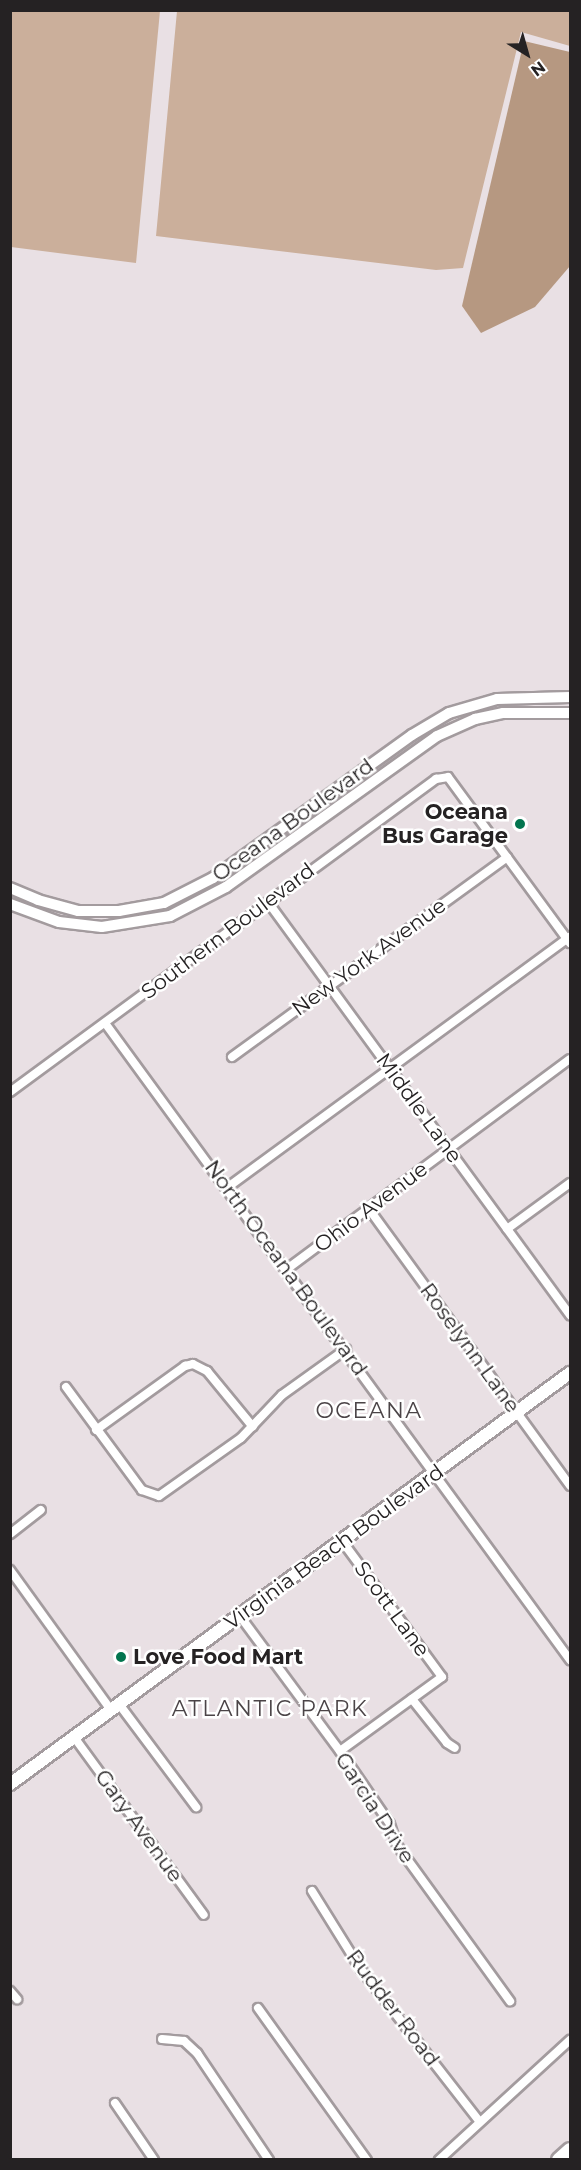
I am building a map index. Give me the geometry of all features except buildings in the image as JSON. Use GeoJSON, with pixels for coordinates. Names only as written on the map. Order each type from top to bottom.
{"type":"FeatureCollection","features":[{"type":"Feature","properties":{"kind":"highway"},"geometry":{"type":"LineString","coordinates":[[559,2160],[570,2150]]}},
{"type":"Feature","properties":{"kind":"main road","name":"Oceana Boulevard"},"geometry":{"type":"LineString","coordinates":[[10,888],[38,900],[78,911],[139,909],[191,891],[412,735],[449,713],[496,699],[570,697]]}},
{"type":"Feature","properties":{"kind":"main road","name":"Oceana Boulevard"},"geometry":{"type":"LineString","coordinates":[[11,905],[76,925],[102,927],[145,923],[206,900],[420,747],[456,726],[503,713],[570,713]]}},
{"type":"Feature","properties":{"kind":"main road"},"geometry":{"type":"LineString","coordinates":[[76,925],[78,911]]}},
{"type":"Feature","properties":{"kind":"main road","name":"Virginia Beach Boulevard"},"geometry":{"type":"LineString","coordinates":[[10,1784],[570,1373]]}},
{"type":"Feature","properties":{"kind":"street","name":"Southern Boulevard"},"geometry":{"type":"LineString","coordinates":[[10,1092],[436,779],[448,777],[507,857]]}},
{"type":"Feature","properties":{"kind":"street"},"geometry":{"type":"LineString","coordinates":[[228,1188],[569,939],[507,857]]}},
{"type":"Feature","properties":{"kind":"street","name":"New York Avenue"},"geometry":{"type":"LineString","coordinates":[[232,1056],[507,857]]}},
{"type":"Feature","properties":{"kind":"street","name":"Middle Lane"},"geometry":{"type":"LineString","coordinates":[[268,902],[570,1315]]}},
{"type":"Feature","properties":{"kind":"street","name":"North Oceana Boulevard"},"geometry":{"type":"LineString","coordinates":[[105,1023],[437,1472],[570,1660]]}},
{"type":"Feature","properties":{"kind":"street","name":"Ohio Avenue"},"geometry":{"type":"LineString","coordinates":[[287,1269],[570,1059]]}},
{"type":"Feature","properties":{"kind":"street"},"geometry":{"type":"LineString","coordinates":[[507,1229],[570,1183]]}},
{"type":"Feature","properties":{"kind":"street","name":"Roselynn Lane"},"geometry":{"type":"LineString","coordinates":[[369,1209],[570,1486]]}},
{"type":"Feature","properties":{"kind":"street"},"geometry":{"type":"LineString","coordinates":[[66,1387],[96,1430],[147,1494],[166,1493],[253,1427],[282,1395],[346,1349]]}},
{"type":"Feature","properties":{"kind":"street"},"geometry":{"type":"LineString","coordinates":[[96,1430],[185,1366],[194,1364],[207,1371],[253,1427]]}},
{"type":"Feature","properties":{"kind":"street"},"geometry":{"type":"LineString","coordinates":[[10,1533],[41,1510]]}},
{"type":"Feature","properties":{"kind":"street","name":"Scott Lane"},"geometry":{"type":"LineString","coordinates":[[342,1541],[442,1677],[412,1698]]}},
{"type":"Feature","properties":{"kind":"street"},"geometry":{"type":"LineString","coordinates":[[10,1570],[115,1707],[196,1807]]}},
{"type":"Feature","properties":{"kind":"street","name":"Garcia Drive"},"geometry":{"type":"LineString","coordinates":[[240,1616],[340,1751],[390,1824],[397,1845],[510,2001]]}},
{"type":"Feature","properties":{"kind":"street"},"geometry":{"type":"LineString","coordinates":[[340,1751],[412,1698],[447,1743],[455,1748]]}},
{"type":"Feature","properties":{"kind":"street","name":"Gary Avenue"},"geometry":{"type":"LineString","coordinates":[[74,1737],[204,1915]]}},
{"type":"Feature","properties":{"kind":"street","name":"Rudder Road"},"geometry":{"type":"LineString","coordinates":[[312,1891],[360,1968],[480,2122]]}},
{"type":"Feature","properties":{"kind":"street"},"geometry":{"type":"LineString","coordinates":[[10,1991],[17,1999]]}},
{"type":"Feature","properties":{"kind":"street"},"geometry":{"type":"LineString","coordinates":[[258,2008],[367,2160]]}},
{"type":"Feature","properties":{"kind":"street"},"geometry":{"type":"LineString","coordinates":[[162,2039],[184,2041],[197,2053],[269,2160]]}},
{"type":"Feature","properties":{"kind":"street"},"geometry":{"type":"LineString","coordinates":[[439,2160],[570,2040]]}},
{"type":"Feature","properties":{"kind":"street"},"geometry":{"type":"LineString","coordinates":[[115,2103],[154,2160]]}},
{"type":"Feature","properties":{"kind":"shaded area"},"geometry":{"type":"Polygon","coordinates":[[[11,10],[160,11],[136,263],[11,247],[11,10]]]}},
{"type":"Feature","properties":{"kind":"shaded area"},"geometry":{"type":"Polygon","coordinates":[[[177,11],[570,11],[570,46],[521,32],[463,268],[436,270],[156,236],[177,11]]]}},
{"type":"Feature","properties":{"kind":"shaded area"},"geometry":{"type":"Polygon","coordinates":[[[524,41],[570,52],[570,266],[535,307],[481,333],[462,306],[524,41]]]}},
{"type":"Feature","properties":{"kind":"place","name":"Oceana Bus Garage"},"geometry":{"type":"Point","coordinates":[520,824]}},
{"type":"Feature","properties":{"kind":"place","name":"Love Food Mart"},"geometry":{"type":"Point","coordinates":[121,1657]}},
{"type":"Feature","properties":{"kind":"district","name":"OCEANA"},"geometry":{"type":"Point","coordinates":[369,1411]}},
{"type":"Feature","properties":{"kind":"district","name":"ATLANTIC PARK"},"geometry":{"type":"Point","coordinates":[270,1709]}}]}
